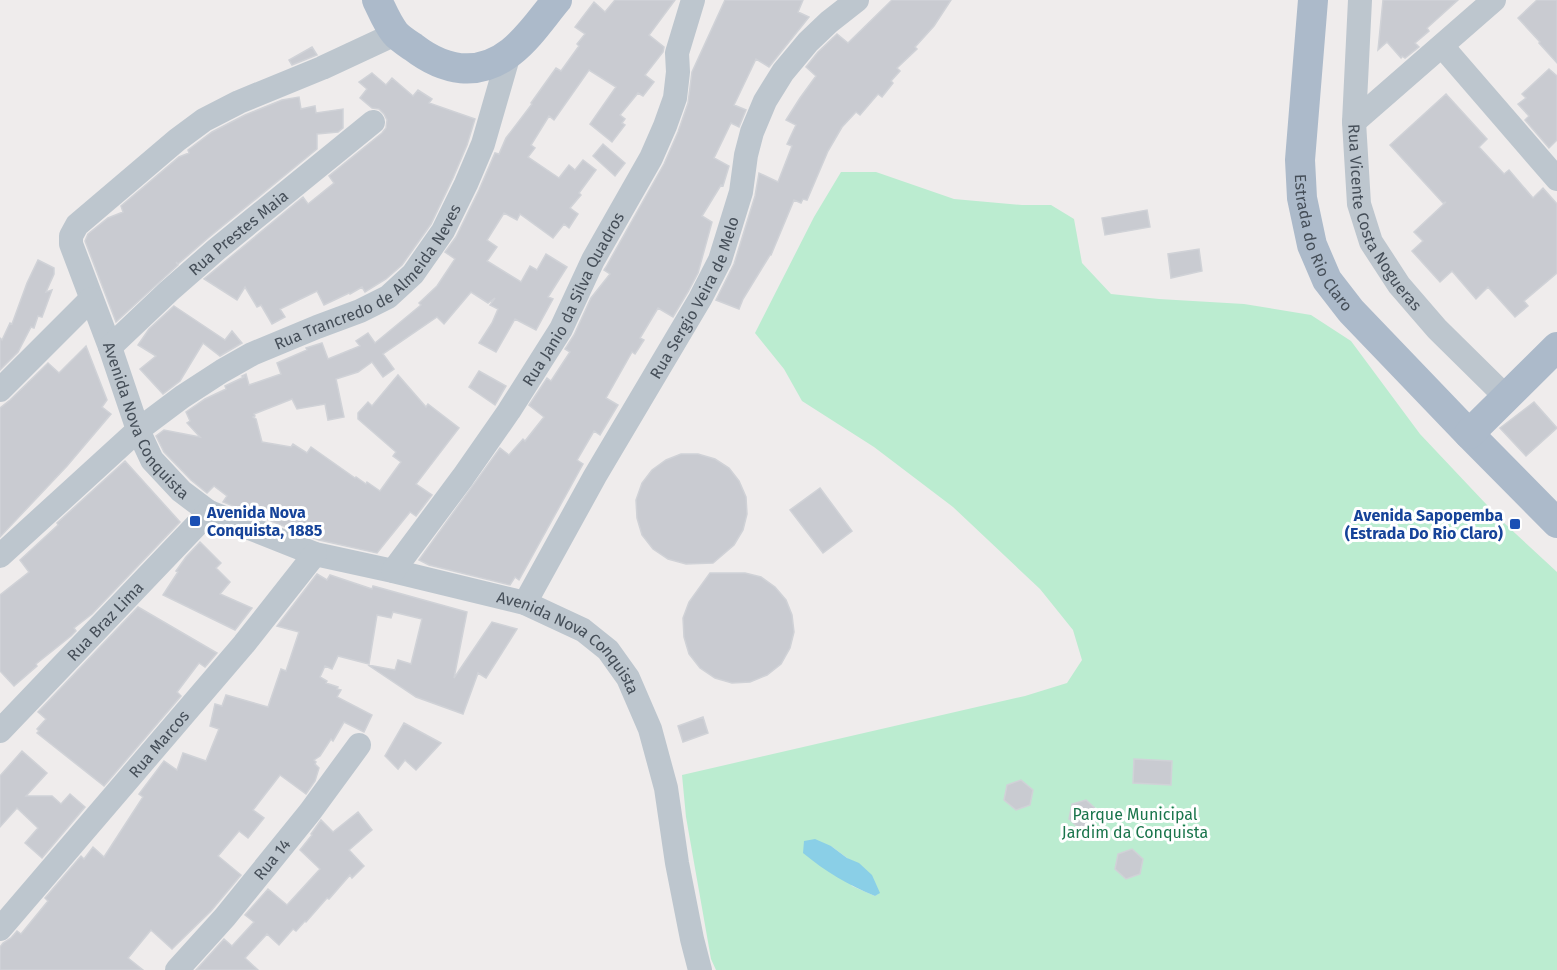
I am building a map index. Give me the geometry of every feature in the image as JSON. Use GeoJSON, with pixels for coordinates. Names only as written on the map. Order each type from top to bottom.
{"type":"FeatureCollection","features":[{"type":"Feature","properties":{"kind":"main road"},"geometry":{"type":"LineString","coordinates":[[377,0],[395,34],[424,56],[443,65],[463,69],[485,67],[509,54],[525,39],[557,0]]}},
{"type":"Feature","properties":{"kind":"main road","name":"Estrada do Rio Claro"},"geometry":{"type":"LineString","coordinates":[[1313,0],[1300,160],[1302,198],[1312,245],[1328,280],[1351,311],[1557,523]]}},
{"type":"Feature","properties":{"kind":"main road"},"geometry":{"type":"LineString","coordinates":[[1469,434],[1557,347]]}},
{"type":"Feature","properties":{"kind":"street","name":"Rua Janio da Silva Quadros"},"geometry":{"type":"LineString","coordinates":[[393,571],[509,411],[561,329],[593,260],[651,158],[675,98],[678,72],[676,53],[693,0]]}},
{"type":"Feature","properties":{"kind":"street","name":"Rua Sergio Veira de Melo"},"geometry":{"type":"LineString","coordinates":[[525,603],[595,476],[700,300],[720,260],[741,192],[752,132],[765,101],[783,72],[808,42],[857,0]]}},
{"type":"Feature","properties":{"kind":"street","name":"Rua Vicente Costa Nogueras"},"geometry":{"type":"LineString","coordinates":[[1359,0],[1354,122],[1359,204],[1371,242],[1399,285],[1437,329],[1506,398]]}},
{"type":"Feature","properties":{"kind":"street"},"geometry":{"type":"LineString","coordinates":[[1354,122],[1494,0]]}},
{"type":"Feature","properties":{"kind":"street","name":"Avenida Nova Conquista"},"geometry":{"type":"LineString","coordinates":[[395,34],[322,68],[239,102],[204,120],[77,225],[71,236],[71,244],[138,430],[152,460],[182,491],[209,512],[315,554],[525,603],[583,630],[608,650],[628,678],[651,729],[666,788],[676,863],[700,970]]}},
{"type":"Feature","properties":{"kind":"street"},"geometry":{"type":"LineString","coordinates":[[1442,46],[1557,180]]}},
{"type":"Feature","properties":{"kind":"street","name":"Rua Trancredo de Almeida Neves"},"geometry":{"type":"LineString","coordinates":[[0,556],[138,430],[182,397],[263,350],[360,311],[388,297],[413,274],[443,231],[466,184],[483,144],[509,54]]}},
{"type":"Feature","properties":{"kind":"street","name":"Rua Prestes Maia"},"geometry":{"type":"LineString","coordinates":[[110,347],[217,249],[374,122]]}},
{"type":"Feature","properties":{"kind":"street"},"geometry":{"type":"LineString","coordinates":[[0,390],[91,299]]}},
{"type":"Feature","properties":{"kind":"street","name":"Rua Braz Lima"},"geometry":{"type":"LineString","coordinates":[[0,731],[209,512]]}},
{"type":"Feature","properties":{"kind":"street","name":"Rua Marcos"},"geometry":{"type":"LineString","coordinates":[[0,929],[244,644],[315,554]]}},
{"type":"Feature","properties":{"kind":"street","name":"Rua 14"},"geometry":{"type":"LineString","coordinates":[[177,970],[225,917],[310,812],[359,745]]}},
{"type":"Feature","properties":{"kind":"green space","name":"Parque Municipal Jardim da Conquista"},"geometry":{"type":"Polygon","coordinates":[[[841,172],[876,172],[954,199],[1051,205],[1074,219],[1082,263],[1111,294],[1244,304],[1311,315],[1351,341],[1420,434],[1503,522],[1557,572],[1557,970],[716,970],[711,959],[686,817],[682,775],[1025,696],[1067,683],[1082,660],[1073,630],[1040,589],[953,507],[874,447],[802,401],[784,369],[755,333],[814,217],[841,172]],[[831,846],[852,886],[875,896],[879,893],[847,858],[831,846]]]}},
{"type":"Feature","properties":{"kind":"water"},"geometry":{"type":"Polygon","coordinates":[[[815,839],[859,863],[872,875],[880,893],[875,896],[846,883],[803,853],[804,841],[815,839]]]}},
{"type":"Feature","properties":{"kind":"building"},"geometry":{"type":"Polygon","coordinates":[[[615,0],[675,0],[649,35],[664,47],[663,52],[645,75],[654,82],[643,96],[638,93],[620,115],[625,119],[622,123],[625,125],[612,142],[590,124],[616,87],[589,70],[554,120],[549,116],[531,145],[535,148],[528,157],[559,178],[569,165],[575,170],[583,160],[596,170],[570,208],[578,214],[569,228],[564,224],[553,238],[520,214],[517,220],[504,213],[487,240],[497,247],[487,261],[521,282],[530,266],[537,270],[546,254],[567,267],[548,297],[553,299],[536,330],[515,319],[496,352],[479,343],[498,309],[490,305],[495,298],[488,303],[471,292],[444,324],[437,317],[383,354],[394,369],[383,377],[372,362],[358,372],[336,379],[344,417],[328,420],[325,404],[297,409],[292,399],[254,414],[262,442],[291,447],[293,444],[307,453],[311,447],[355,478],[366,484],[367,482],[380,491],[401,462],[393,456],[396,452],[358,419],[358,413],[368,402],[372,406],[398,375],[426,407],[428,404],[459,428],[416,484],[432,495],[416,516],[410,512],[377,553],[319,540],[223,502],[227,496],[214,486],[207,493],[191,480],[164,452],[156,436],[164,430],[200,437],[187,423],[190,421],[186,412],[226,389],[225,386],[246,374],[249,385],[281,374],[277,363],[307,350],[306,348],[322,343],[328,359],[360,346],[356,341],[368,333],[375,343],[421,305],[419,303],[437,286],[455,259],[445,252],[456,237],[495,153],[499,154],[506,138],[556,68],[561,71],[579,46],[577,44],[585,34],[575,27],[594,2],[605,12],[615,0]]]}},
{"type":"Feature","properties":{"kind":"building"},"geometry":{"type":"Polygon","coordinates":[[[725,0],[803,0],[798,12],[809,17],[769,67],[756,59],[734,105],[746,110],[739,127],[731,123],[714,158],[729,166],[723,186],[721,185],[702,216],[712,222],[698,273],[688,292],[673,317],[658,308],[640,338],[644,340],[635,354],[632,352],[606,398],[618,405],[600,435],[594,431],[577,460],[583,464],[519,580],[515,577],[510,585],[429,565],[419,560],[500,448],[509,455],[523,439],[525,441],[544,417],[529,405],[547,378],[551,381],[570,352],[565,349],[591,298],[610,274],[604,270],[664,164],[688,103],[692,72],[725,0]]]}},
{"type":"Feature","properties":{"kind":"building"},"geometry":{"type":"Polygon","coordinates":[[[892,0],[951,0],[934,26],[915,47],[917,49],[897,68],[900,71],[882,97],[878,94],[860,115],[856,112],[842,127],[828,151],[807,200],[803,199],[801,203],[794,200],[771,255],[739,309],[716,300],[734,264],[755,196],[759,173],[778,182],[792,146],[787,144],[796,125],[786,120],[816,76],[806,67],[837,34],[848,43],[892,0]]]}},
{"type":"Feature","properties":{"kind":"building"},"geometry":{"type":"Polygon","coordinates":[[[1383,0],[1458,0],[1427,28],[1429,31],[1415,43],[1419,47],[1405,58],[1402,56],[1401,58],[1387,42],[1378,50],[1383,0]]]}},
{"type":"Feature","properties":{"kind":"building"},"geometry":{"type":"Polygon","coordinates":[[[1537,0],[1557,0],[1557,63],[1518,18],[1537,0]]]}},
{"type":"Feature","properties":{"kind":"building"},"geometry":{"type":"Polygon","coordinates":[[[312,47],[317,55],[292,65],[289,60],[312,47]]]}},
{"type":"Feature","properties":{"kind":"building"},"geometry":{"type":"Polygon","coordinates":[[[1549,69],[1557,76],[1557,140],[1549,148],[1525,120],[1529,116],[1518,104],[1526,98],[1522,94],[1549,69]]]}},
{"type":"Feature","properties":{"kind":"building"},"geometry":{"type":"Polygon","coordinates":[[[372,73],[386,85],[392,78],[413,96],[418,90],[432,99],[429,103],[475,119],[467,145],[431,224],[402,265],[386,279],[365,292],[362,287],[324,305],[317,291],[280,309],[285,317],[272,324],[261,305],[257,307],[245,287],[237,300],[204,279],[303,197],[308,204],[334,183],[329,176],[382,133],[386,128],[387,120],[384,114],[360,98],[367,89],[359,82],[372,73]]]}},
{"type":"Feature","properties":{"kind":"building"},"geometry":{"type":"Polygon","coordinates":[[[1446,94],[1487,139],[1479,147],[1504,174],[1509,170],[1533,198],[1543,188],[1557,204],[1557,273],[1524,301],[1528,306],[1515,317],[1488,287],[1476,299],[1452,271],[1440,282],[1412,251],[1423,241],[1414,232],[1446,202],[1443,203],[1390,145],[1446,94]]]}},
{"type":"Feature","properties":{"kind":"building"},"geometry":{"type":"Polygon","coordinates":[[[299,97],[301,109],[315,106],[316,113],[343,109],[343,128],[338,132],[317,134],[317,149],[178,264],[176,262],[178,265],[116,322],[85,241],[88,234],[108,218],[123,212],[121,206],[212,132],[282,100],[299,97]]]}},
{"type":"Feature","properties":{"kind":"building"},"geometry":{"type":"Polygon","coordinates":[[[603,144],[625,163],[615,176],[593,156],[603,144]]]}},
{"type":"Feature","properties":{"kind":"building"},"geometry":{"type":"Polygon","coordinates":[[[1147,210],[1150,227],[1105,235],[1102,218],[1147,210]]]}},
{"type":"Feature","properties":{"kind":"building"},"geometry":{"type":"Polygon","coordinates":[[[1199,249],[1202,271],[1171,278],[1168,254],[1199,249]]]}},
{"type":"Feature","properties":{"kind":"building"},"geometry":{"type":"Polygon","coordinates":[[[38,260],[54,268],[54,274],[46,292],[52,290],[42,317],[38,316],[34,328],[31,327],[18,352],[0,370],[0,338],[2,340],[10,323],[12,324],[38,260]]]}},
{"type":"Feature","properties":{"kind":"building"},"geometry":{"type":"Polygon","coordinates":[[[174,306],[225,340],[232,331],[242,343],[220,356],[203,343],[180,381],[163,394],[140,369],[156,356],[138,345],[149,329],[174,306]]]}},
{"type":"Feature","properties":{"kind":"building"},"geometry":{"type":"Polygon","coordinates":[[[86,346],[107,400],[102,407],[111,414],[67,466],[0,537],[0,408],[48,363],[59,373],[86,346]]]}},
{"type":"Feature","properties":{"kind":"building"},"geometry":{"type":"Polygon","coordinates":[[[479,371],[506,386],[495,405],[469,387],[479,371]]]}},
{"type":"Feature","properties":{"kind":"building"},"geometry":{"type":"Polygon","coordinates":[[[1534,402],[1557,428],[1526,456],[1500,428],[1534,402]]]}},
{"type":"Feature","properties":{"kind":"building"},"geometry":{"type":"Polygon","coordinates":[[[681,454],[698,454],[715,459],[729,468],[739,481],[746,497],[747,514],[743,530],[734,545],[713,563],[686,564],[668,559],[653,549],[642,535],[637,518],[636,500],[642,483],[652,470],[666,460],[681,454]]]}},
{"type":"Feature","properties":{"kind":"building"},"geometry":{"type":"Polygon","coordinates":[[[125,461],[180,522],[92,614],[74,628],[76,631],[71,636],[36,664],[37,666],[14,686],[0,671],[0,595],[29,572],[20,560],[125,461]]]}},
{"type":"Feature","properties":{"kind":"building"},"geometry":{"type":"Polygon","coordinates":[[[820,488],[852,531],[823,553],[790,510],[820,488]]]}},
{"type":"Feature","properties":{"kind":"building"},"geometry":{"type":"Polygon","coordinates":[[[200,542],[221,563],[216,568],[230,582],[220,594],[252,608],[235,630],[163,595],[178,572],[176,571],[200,542]]]}},
{"type":"Feature","properties":{"kind":"building"},"geometry":{"type":"Polygon","coordinates":[[[710,573],[745,573],[761,577],[775,587],[786,600],[792,615],[794,632],[790,648],[781,664],[767,675],[750,682],[732,683],[715,678],[700,668],[689,654],[684,637],[683,618],[689,602],[710,573]]]}},
{"type":"Feature","properties":{"kind":"building"},"geometry":{"type":"Polygon","coordinates":[[[317,574],[327,580],[330,575],[372,589],[373,586],[467,612],[454,678],[492,622],[517,629],[486,678],[478,673],[463,714],[416,697],[368,665],[395,670],[398,660],[411,664],[422,619],[393,612],[391,618],[377,615],[369,664],[338,656],[332,669],[325,666],[320,677],[327,681],[326,683],[341,690],[337,697],[372,715],[364,732],[344,722],[333,741],[331,739],[320,756],[314,760],[319,768],[315,781],[306,794],[280,775],[253,810],[264,818],[248,838],[239,831],[218,856],[241,875],[211,911],[172,949],[151,930],[128,958],[143,970],[0,970],[0,947],[3,943],[17,931],[21,934],[48,901],[45,898],[81,856],[84,859],[93,847],[104,857],[143,797],[139,794],[164,761],[177,770],[183,753],[206,761],[219,729],[210,726],[215,704],[222,706],[226,695],[268,707],[281,669],[286,671],[299,632],[277,626],[317,574]]]}},
{"type":"Feature","properties":{"kind":"building"},"geometry":{"type":"Polygon","coordinates":[[[138,607],[217,653],[205,667],[199,663],[177,692],[181,696],[104,786],[37,733],[39,731],[37,729],[46,719],[38,712],[138,607]]]}},
{"type":"Feature","properties":{"kind":"building"},"geometry":{"type":"Polygon","coordinates":[[[703,717],[708,733],[683,742],[678,726],[703,717]]]}},
{"type":"Feature","properties":{"kind":"building"},"geometry":{"type":"Polygon","coordinates":[[[404,723],[441,743],[416,770],[405,760],[398,769],[385,756],[404,723]]]}},
{"type":"Feature","properties":{"kind":"building"},"geometry":{"type":"Polygon","coordinates":[[[22,751],[47,773],[26,796],[52,796],[61,804],[70,794],[85,807],[42,858],[25,843],[38,828],[17,808],[0,827],[0,776],[22,751]]]}},
{"type":"Feature","properties":{"kind":"building"},"geometry":{"type":"Polygon","coordinates":[[[1134,759],[1172,761],[1171,785],[1133,783],[1134,759]]]}},
{"type":"Feature","properties":{"kind":"building"},"geometry":{"type":"Polygon","coordinates":[[[1021,780],[1033,790],[1030,805],[1016,810],[1004,800],[1007,785],[1021,780]]]}},
{"type":"Feature","properties":{"kind":"building"},"geometry":{"type":"Polygon","coordinates":[[[1086,800],[1097,810],[1094,824],[1080,829],[1069,819],[1072,804],[1086,800]]]}},
{"type":"Feature","properties":{"kind":"building"},"geometry":{"type":"Polygon","coordinates":[[[358,812],[372,830],[349,850],[364,866],[352,878],[350,875],[306,922],[296,931],[293,929],[279,945],[267,934],[245,958],[258,970],[196,970],[224,939],[232,946],[254,922],[245,915],[268,889],[287,905],[320,869],[300,850],[321,820],[333,832],[358,812]]]}},
{"type":"Feature","properties":{"kind":"building"},"geometry":{"type":"Polygon","coordinates":[[[1132,849],[1143,859],[1140,874],[1126,879],[1115,869],[1118,854],[1132,849]]]}},
{"type":"Feature","properties":{"kind":"place","name":"Avenida Nova Conquista, 1885"},"geometry":{"type":"Point","coordinates":[195,521]}},
{"type":"Feature","properties":{"kind":"place","name":"Avenida Sapopemba (Estrada Do Rio Claro)"},"geometry":{"type":"Point","coordinates":[1515,524]}}]}
